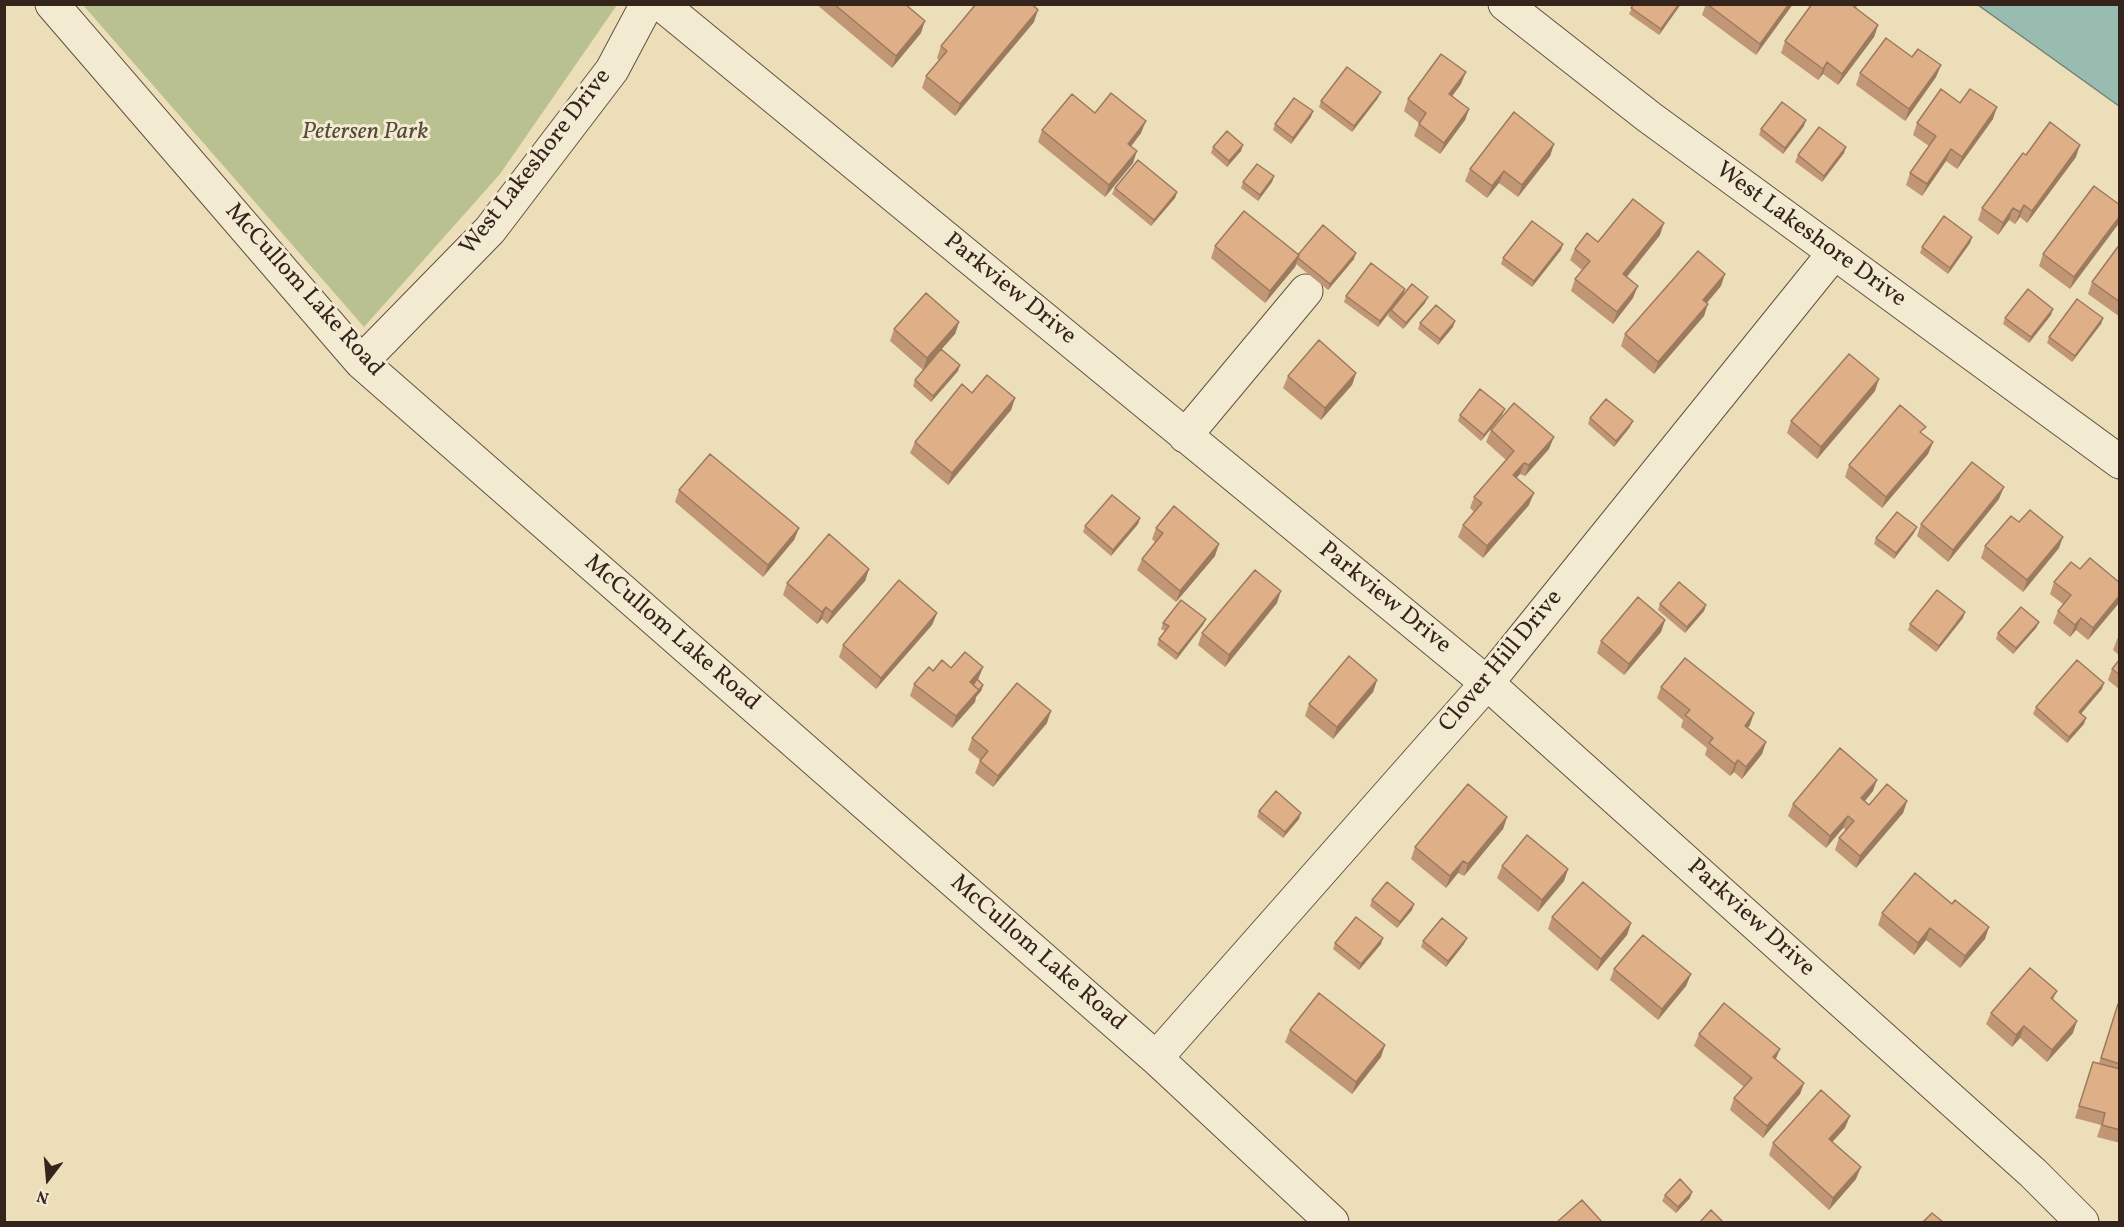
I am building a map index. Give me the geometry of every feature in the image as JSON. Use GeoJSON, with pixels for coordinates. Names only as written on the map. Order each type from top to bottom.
{"type":"FeatureCollection","features":[{"type":"Feature","properties":{"kind":"street","name":"McCullom Lake Road"},"geometry":{"type":"LineString","coordinates":[[52,4],[361,362],[1156,1058],[1332,1222]]}},
{"type":"Feature","properties":{"kind":"street","name":"West Lakeshore Drive"},"geometry":{"type":"LineString","coordinates":[[361,362],[490,230],[612,70],[647,4]]}},
{"type":"Feature","properties":{"kind":"street","name":"Parkview Drive"},"geometry":{"type":"LineString","coordinates":[[661,4],[1487,683],[2033,1173],[2082,1222]]}},
{"type":"Feature","properties":{"kind":"street","name":"West Lakeshore Drive"},"geometry":{"type":"LineString","coordinates":[[1505,4],[1648,117],[2120,462]]}},
{"type":"Feature","properties":{"kind":"street","name":"Clover Hill Drive"},"geometry":{"type":"LineString","coordinates":[[1156,1058],[1487,683],[1834,253]]}},
{"type":"Feature","properties":{"kind":"street"},"geometry":{"type":"LineString","coordinates":[[1185,436],[1306,291]]}},
{"type":"Feature","properties":{"kind":"green space","name":"Petersen Park"},"geometry":{"type":"Polygon","coordinates":[[[83,5],[617,5],[500,174],[364,327],[83,5]]]}},
{"type":"Feature","properties":{"kind":"water"},"geometry":{"type":"Polygon","coordinates":[[[1978,5],[2119,5],[2119,106],[1978,5]]]}},
{"type":"Feature","properties":{"kind":"building"},"geometry":{"type":"Polygon","coordinates":[[[834,4],[905,4],[925,21],[896,56],[834,4]]]}},
{"type":"Feature","properties":{"kind":"building"},"geometry":{"type":"Polygon","coordinates":[[[976,4],[1032,4],[1038,10],[960,104],[926,76],[947,51],[941,46],[976,4]]]}},
{"type":"Feature","properties":{"kind":"building"},"geometry":{"type":"Polygon","coordinates":[[[1634,4],[1679,4],[1661,29],[1631,8],[1634,4]]]}},
{"type":"Feature","properties":{"kind":"building"},"geometry":{"type":"Polygon","coordinates":[[[1707,4],[1789,4],[1760,44],[1707,4]]]}},
{"type":"Feature","properties":{"kind":"building"},"geometry":{"type":"Polygon","coordinates":[[[1812,4],[1853,4],[1878,25],[1842,74],[1827,62],[1823,69],[1785,41],[1812,4]]]}},
{"type":"Feature","properties":{"kind":"building"},"geometry":{"type":"Polygon","coordinates":[[[1886,38],[1912,57],[1918,49],[1941,65],[1909,109],[1860,73],[1886,38]]]}},
{"type":"Feature","properties":{"kind":"building"},"geometry":{"type":"Polygon","coordinates":[[[1441,54],[1466,72],[1449,94],[1469,109],[1444,143],[1419,124],[1426,113],[1408,99],[1441,54]]]}},
{"type":"Feature","properties":{"kind":"building"},"geometry":{"type":"Polygon","coordinates":[[[1347,67],[1381,92],[1354,126],[1321,101],[1347,67]]]}},
{"type":"Feature","properties":{"kind":"building"},"geometry":{"type":"Polygon","coordinates":[[[1941,89],[1960,103],[1970,89],[1997,107],[1962,157],[1951,149],[1927,184],[1910,173],[1936,136],[1917,123],[1941,89]]]}},
{"type":"Feature","properties":{"kind":"building"},"geometry":{"type":"Polygon","coordinates":[[[1111,93],[1146,121],[1128,144],[1137,151],[1109,185],[1042,130],[1072,94],[1095,113],[1111,93]]]}},
{"type":"Feature","properties":{"kind":"building"},"geometry":{"type":"Polygon","coordinates":[[[1294,98],[1313,111],[1293,138],[1275,124],[1294,98]]]}},
{"type":"Feature","properties":{"kind":"building"},"geometry":{"type":"Polygon","coordinates":[[[1782,102],[1806,120],[1785,148],[1761,129],[1782,102]]]}},
{"type":"Feature","properties":{"kind":"building"},"geometry":{"type":"Polygon","coordinates":[[[1514,112],[1554,144],[1522,185],[1504,171],[1492,186],[1470,169],[1514,112]]]}},
{"type":"Feature","properties":{"kind":"building"},"geometry":{"type":"Polygon","coordinates":[[[2050,122],[2080,145],[2032,211],[2024,205],[2020,212],[2013,208],[2003,223],[1982,208],[2023,153],[2026,155],[2050,122]]]}},
{"type":"Feature","properties":{"kind":"building"},"geometry":{"type":"Polygon","coordinates":[[[1819,127],[1846,147],[1824,176],[1798,155],[1819,127]]]}},
{"type":"Feature","properties":{"kind":"building"},"geometry":{"type":"Polygon","coordinates":[[[1227,131],[1243,145],[1229,161],[1213,147],[1227,131]]]}},
{"type":"Feature","properties":{"kind":"building"},"geometry":{"type":"Polygon","coordinates":[[[1138,160],[1177,192],[1154,220],[1115,188],[1138,160]]]}},
{"type":"Feature","properties":{"kind":"building"},"geometry":{"type":"Polygon","coordinates":[[[1257,164],[1274,176],[1260,195],[1243,182],[1257,164]]]}},
{"type":"Feature","properties":{"kind":"building"},"geometry":{"type":"Polygon","coordinates":[[[2094,186],[2120,205],[2120,216],[2074,277],[2043,254],[2094,186]]]}},
{"type":"Feature","properties":{"kind":"building"},"geometry":{"type":"Polygon","coordinates":[[[1633,199],[1664,223],[1623,274],[1638,286],[1617,312],[1575,279],[1590,261],[1575,249],[1587,233],[1598,242],[1633,199]]]}},
{"type":"Feature","properties":{"kind":"building"},"geometry":{"type":"Polygon","coordinates":[[[1244,211],[1299,255],[1270,291],[1215,246],[1244,211]]]}},
{"type":"Feature","properties":{"kind":"building"},"geometry":{"type":"Polygon","coordinates":[[[1944,216],[1972,237],[1950,268],[1922,247],[1944,216]]]}},
{"type":"Feature","properties":{"kind":"building"},"geometry":{"type":"Polygon","coordinates":[[[1532,221],[1563,244],[1534,281],[1503,258],[1532,221]]]}},
{"type":"Feature","properties":{"kind":"building"},"geometry":{"type":"Polygon","coordinates":[[[1323,225],[1356,253],[1330,284],[1298,258],[1298,255],[1323,225]]]}},
{"type":"Feature","properties":{"kind":"building"},"geometry":{"type":"Polygon","coordinates":[[[2120,244],[2120,302],[2092,282],[2120,244]]]}},
{"type":"Feature","properties":{"kind":"building"},"geometry":{"type":"Polygon","coordinates":[[[1698,251],[1725,274],[1703,300],[1708,304],[1658,362],[1625,334],[1698,251]]]}},
{"type":"Feature","properties":{"kind":"building"},"geometry":{"type":"Polygon","coordinates":[[[1371,263],[1405,289],[1380,321],[1346,296],[1371,263]]]}},
{"type":"Feature","properties":{"kind":"building"},"geometry":{"type":"Polygon","coordinates":[[[1412,284],[1428,297],[1406,323],[1391,310],[1412,284]]]}},
{"type":"Feature","properties":{"kind":"building"},"geometry":{"type":"Polygon","coordinates":[[[2028,289],[2053,309],[2031,337],[2005,318],[2028,289]]]}},
{"type":"Feature","properties":{"kind":"building"},"geometry":{"type":"Polygon","coordinates":[[[926,293],[959,322],[927,358],[894,329],[926,293]]]}},
{"type":"Feature","properties":{"kind":"building"},"geometry":{"type":"Polygon","coordinates":[[[2077,299],[2103,318],[2075,356],[2049,337],[2077,299]]]}},
{"type":"Feature","properties":{"kind":"building"},"geometry":{"type":"Polygon","coordinates":[[[1436,305],[1455,321],[1440,339],[1420,323],[1436,305]]]}},
{"type":"Feature","properties":{"kind":"building"},"geometry":{"type":"Polygon","coordinates":[[[1319,340],[1356,373],[1325,408],[1288,376],[1319,340]]]}},
{"type":"Feature","properties":{"kind":"building"},"geometry":{"type":"Polygon","coordinates":[[[941,349],[960,365],[933,396],[915,380],[941,349]]]}},
{"type":"Feature","properties":{"kind":"building"},"geometry":{"type":"Polygon","coordinates":[[[1849,354],[1879,379],[1821,447],[1791,421],[1849,354]]]}},
{"type":"Feature","properties":{"kind":"building"},"geometry":{"type":"Polygon","coordinates":[[[987,375],[1015,398],[952,473],[915,442],[962,384],[972,393],[987,375]]]}},
{"type":"Feature","properties":{"kind":"building"},"geometry":{"type":"Polygon","coordinates":[[[1480,389],[1505,409],[1484,435],[1460,415],[1480,389]]]}},
{"type":"Feature","properties":{"kind":"building"},"geometry":{"type":"Polygon","coordinates":[[[1606,399],[1633,421],[1616,441],[1590,418],[1606,399]]]}},
{"type":"Feature","properties":{"kind":"building"},"geometry":{"type":"Polygon","coordinates":[[[1514,403],[1554,437],[1529,465],[1524,463],[1513,475],[1534,493],[1487,546],[1463,525],[1482,503],[1474,497],[1514,451],[1491,430],[1514,403]]]}},
{"type":"Feature","properties":{"kind":"building"},"geometry":{"type":"Polygon","coordinates":[[[1900,405],[1926,427],[1920,432],[1933,442],[1886,497],[1849,465],[1900,405]]]}},
{"type":"Feature","properties":{"kind":"building"},"geometry":{"type":"Polygon","coordinates":[[[710,454],[799,528],[768,565],[679,490],[710,454]]]}},
{"type":"Feature","properties":{"kind":"building"},"geometry":{"type":"Polygon","coordinates":[[[1972,462],[2004,487],[1953,550],[1921,524],[1972,462]]]}},
{"type":"Feature","properties":{"kind":"building"},"geometry":{"type":"Polygon","coordinates":[[[1112,495],[1140,518],[1113,550],[1085,526],[1112,495]]]}},
{"type":"Feature","properties":{"kind":"building"},"geometry":{"type":"Polygon","coordinates":[[[1174,506],[1219,544],[1180,591],[1142,559],[1163,533],[1156,528],[1174,506]]]}},
{"type":"Feature","properties":{"kind":"building"},"geometry":{"type":"Polygon","coordinates":[[[2030,510],[2063,537],[2027,580],[1985,546],[2011,516],[2019,522],[2030,510]]]}},
{"type":"Feature","properties":{"kind":"building"},"geometry":{"type":"Polygon","coordinates":[[[1897,512],[1917,527],[1896,553],[1876,538],[1897,512]]]}},
{"type":"Feature","properties":{"kind":"building"},"geometry":{"type":"Polygon","coordinates":[[[829,534],[869,569],[832,612],[826,607],[822,612],[787,583],[829,534]]]}},
{"type":"Feature","properties":{"kind":"building"},"geometry":{"type":"Polygon","coordinates":[[[2090,558],[2120,583],[2120,595],[2093,628],[2081,618],[2075,625],[2058,611],[2071,595],[2054,582],[2071,562],[2080,569],[2090,558]]]}},
{"type":"Feature","properties":{"kind":"building"},"geometry":{"type":"Polygon","coordinates":[[[1255,570],[1281,591],[1229,655],[1202,633],[1255,570]]]}},
{"type":"Feature","properties":{"kind":"building"},"geometry":{"type":"Polygon","coordinates":[[[899,580],[937,613],[881,678],[843,645],[899,580]]]}},
{"type":"Feature","properties":{"kind":"building"},"geometry":{"type":"Polygon","coordinates":[[[1679,582],[1706,605],[1687,627],[1660,604],[1679,582]]]}},
{"type":"Feature","properties":{"kind":"building"},"geometry":{"type":"Polygon","coordinates":[[[1937,590],[1965,612],[1939,646],[1910,624],[1937,590]]]}},
{"type":"Feature","properties":{"kind":"building"},"geometry":{"type":"Polygon","coordinates":[[[1638,597],[1665,620],[1629,664],[1601,641],[1638,597]]]}},
{"type":"Feature","properties":{"kind":"building"},"geometry":{"type":"Polygon","coordinates":[[[1181,600],[1206,619],[1178,654],[1159,639],[1169,626],[1163,623],[1181,600]]]}},
{"type":"Feature","properties":{"kind":"building"},"geometry":{"type":"Polygon","coordinates":[[[2021,607],[2039,622],[2016,648],[1998,633],[2021,607]]]}},
{"type":"Feature","properties":{"kind":"building"},"geometry":{"type":"Polygon","coordinates":[[[965,652],[983,667],[970,682],[979,690],[956,716],[914,684],[929,667],[933,671],[942,660],[951,668],[965,652]]]}},
{"type":"Feature","properties":{"kind":"building"},"geometry":{"type":"Polygon","coordinates":[[[1349,656],[1377,680],[1337,727],[1309,704],[1349,656]]]}},
{"type":"Feature","properties":{"kind":"building"},"geometry":{"type":"Polygon","coordinates":[[[1685,658],[1754,713],[1745,726],[1766,742],[1746,767],[1738,760],[1735,764],[1709,743],[1713,738],[1685,715],[1690,710],[1661,687],[1685,658]]]}},
{"type":"Feature","properties":{"kind":"building"},"geometry":{"type":"Polygon","coordinates":[[[2120,659],[2120,675],[2112,669],[2120,659]]]}},
{"type":"Feature","properties":{"kind":"building"},"geometry":{"type":"Polygon","coordinates":[[[2077,660],[2104,683],[2079,712],[2086,718],[2069,737],[2036,707],[2077,660]]]}},
{"type":"Feature","properties":{"kind":"building"},"geometry":{"type":"Polygon","coordinates":[[[977,679],[983,685],[979,690],[973,685],[977,679]]]}},
{"type":"Feature","properties":{"kind":"building"},"geometry":{"type":"Polygon","coordinates":[[[1017,683],[1051,711],[998,776],[980,761],[988,751],[972,738],[1017,683]]]}},
{"type":"Feature","properties":{"kind":"building"},"geometry":{"type":"Polygon","coordinates":[[[1840,748],[1877,780],[1861,798],[1869,805],[1887,784],[1907,801],[1860,856],[1839,838],[1854,821],[1848,816],[1830,836],[1793,804],[1840,748]]]}},
{"type":"Feature","properties":{"kind":"building"},"geometry":{"type":"Polygon","coordinates":[[[1468,784],[1507,817],[1468,864],[1463,861],[1450,876],[1415,847],[1468,784]]]}},
{"type":"Feature","properties":{"kind":"building"},"geometry":{"type":"Polygon","coordinates":[[[1276,791],[1301,813],[1285,832],[1259,811],[1276,791]]]}},
{"type":"Feature","properties":{"kind":"building"},"geometry":{"type":"Polygon","coordinates":[[[1527,835],[1568,869],[1542,900],[1502,866],[1527,835]]]}},
{"type":"Feature","properties":{"kind":"building"},"geometry":{"type":"Polygon","coordinates":[[[1915,873],[1952,904],[1955,900],[1989,927],[1965,956],[1930,928],[1918,943],[1882,913],[1915,873]]]}},
{"type":"Feature","properties":{"kind":"building"},"geometry":{"type":"Polygon","coordinates":[[[1387,882],[1414,904],[1400,922],[1372,900],[1387,882]]]}},
{"type":"Feature","properties":{"kind":"building"},"geometry":{"type":"Polygon","coordinates":[[[1583,882],[1631,923],[1601,959],[1552,917],[1583,882]]]}},
{"type":"Feature","properties":{"kind":"building"},"geometry":{"type":"Polygon","coordinates":[[[1356,917],[1383,938],[1361,964],[1335,943],[1356,917]]]}},
{"type":"Feature","properties":{"kind":"building"},"geometry":{"type":"Polygon","coordinates":[[[1442,918],[1467,938],[1448,961],[1423,941],[1442,918]]]}},
{"type":"Feature","properties":{"kind":"building"},"geometry":{"type":"Polygon","coordinates":[[[1643,935],[1691,974],[1662,1009],[1614,969],[1643,935]]]}},
{"type":"Feature","properties":{"kind":"building"},"geometry":{"type":"Polygon","coordinates":[[[2030,968],[2057,991],[2051,998],[2077,1021],[2052,1050],[2024,1026],[2016,1035],[1991,1013],[2030,968]]]}},
{"type":"Feature","properties":{"kind":"building"},"geometry":{"type":"Polygon","coordinates":[[[1319,993],[1385,1045],[1356,1082],[1290,1030],[1319,993]]]}},
{"type":"Feature","properties":{"kind":"building"},"geometry":{"type":"Polygon","coordinates":[[[1724,1003],[1780,1049],[1773,1057],[1804,1083],[1767,1126],[1734,1098],[1752,1078],[1699,1034],[1724,1003]]]}},
{"type":"Feature","properties":{"kind":"building"},"geometry":{"type":"Polygon","coordinates":[[[2118,1004],[2120,1004],[2120,1064],[2101,1058],[2118,1004]]]}},
{"type":"Feature","properties":{"kind":"building"},"geometry":{"type":"Polygon","coordinates":[[[2093,1062],[2120,1069],[2120,1130],[2102,1125],[2105,1113],[2079,1106],[2093,1062]]]}},
{"type":"Feature","properties":{"kind":"building"},"geometry":{"type":"Polygon","coordinates":[[[1821,1090],[1850,1116],[1829,1139],[1861,1167],[1833,1198],[1773,1143],[1821,1090]]]}},
{"type":"Feature","properties":{"kind":"building"},"geometry":{"type":"Polygon","coordinates":[[[1680,1179],[1692,1192],[1678,1207],[1665,1195],[1680,1179]]]}},
{"type":"Feature","properties":{"kind":"building"},"geometry":{"type":"Polygon","coordinates":[[[1582,1200],[1602,1222],[1557,1222],[1582,1200]]]}},
{"type":"Feature","properties":{"kind":"building"},"geometry":{"type":"Polygon","coordinates":[[[1711,1210],[1723,1222],[1700,1222],[1711,1210]]]}},
{"type":"Feature","properties":{"kind":"building"},"geometry":{"type":"Polygon","coordinates":[[[1932,1213],[1943,1222],[1923,1222],[1932,1213]]]}}]}
